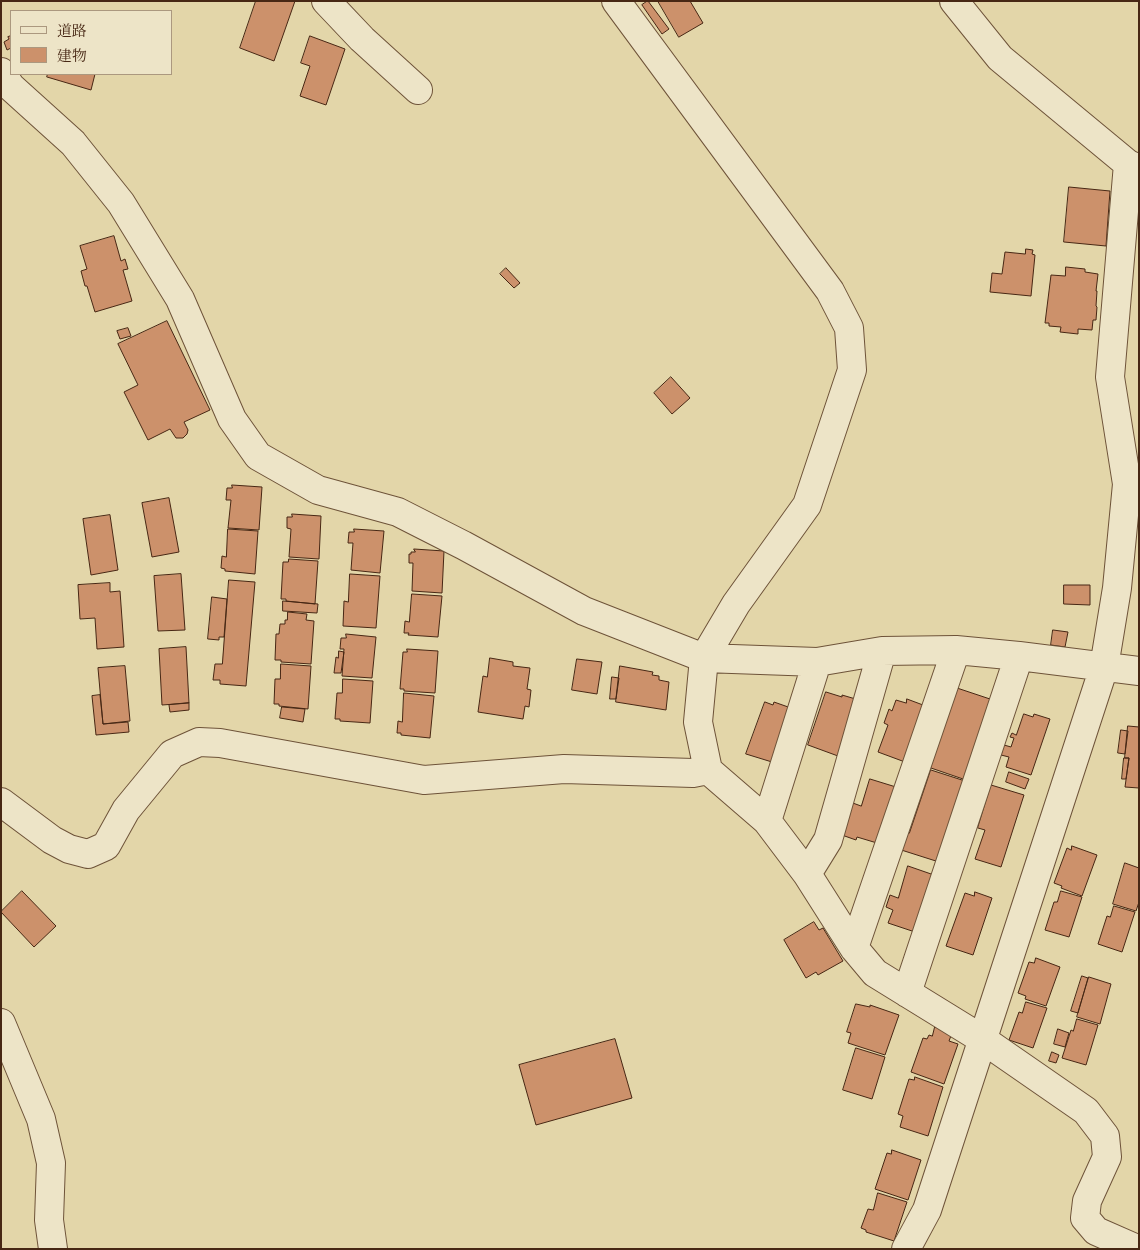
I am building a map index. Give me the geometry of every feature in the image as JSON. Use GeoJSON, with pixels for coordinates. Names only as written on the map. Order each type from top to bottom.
{"type":"FeatureCollection","features":[{"type":"Feature","properties":{"kind":"street"},"geometry":{"type":"LineString","coordinates":[[326,1],[362,39],[418,90]]}},
{"type":"Feature","properties":{"kind":"street"},"geometry":{"type":"LineString","coordinates":[[616,1],[830,291],[849,328],[852,370],[807,505],[736,604],[704,658],[698,722],[708,770],[767,821],[807,874],[854,948],[875,973],[982,1039],[1086,1112],[1105,1136],[1107,1157],[1087,1201],[1085,1218],[1096,1231],[1137,1249]]}},
{"type":"Feature","properties":{"kind":"street"},"geometry":{"type":"LineString","coordinates":[[906,1249],[927,1210],[1104,667],[1116,588],[1127,484],[1110,377],[1133,166],[1000,58],[954,1]]}},
{"type":"Feature","properties":{"kind":"street"},"geometry":{"type":"LineString","coordinates":[[1,72],[12,87],[73,143],[121,203],[180,299],[232,419],[258,456],[318,490],[398,512],[584,611],[704,658],[817,662],[882,651],[956,650],[1139,671]]}},
{"type":"Feature","properties":{"kind":"street"},"geometry":{"type":"LineString","coordinates":[[854,948],[956,650]]}},
{"type":"Feature","properties":{"kind":"street"},"geometry":{"type":"LineString","coordinates":[[807,874],[828,840],[882,651]]}},
{"type":"Feature","properties":{"kind":"street"},"geometry":{"type":"LineString","coordinates":[[907,993],[1019,656]]}},
{"type":"Feature","properties":{"kind":"street"},"geometry":{"type":"LineString","coordinates":[[767,821],[817,662]]}},
{"type":"Feature","properties":{"kind":"street"},"geometry":{"type":"LineString","coordinates":[[1,802],[52,840],[69,849],[88,854],[106,846],[126,810],[172,754],[199,742],[220,743],[424,780],[564,769],[693,773],[708,770]]}},
{"type":"Feature","properties":{"kind":"street"},"geometry":{"type":"LineString","coordinates":[[1,1023],[41,1119],[51,1163],[49,1220],[53,1249]]}},
{"type":"Feature","properties":{"kind":"building"},"geometry":{"type":"Polygon","coordinates":[[[256,1],[295,1],[274,61],[240,48],[256,1]]]}},
{"type":"Feature","properties":{"kind":"building"},"geometry":{"type":"Polygon","coordinates":[[[648,1],[669,29],[662,34],[642,5],[648,1]]]}},
{"type":"Feature","properties":{"kind":"building"},"geometry":{"type":"Polygon","coordinates":[[[658,1],[690,1],[703,23],[679,37],[658,1]]]}},
{"type":"Feature","properties":{"kind":"building"},"geometry":{"type":"Polygon","coordinates":[[[10,36],[10,48],[7,50],[4,42],[9,39],[8,37],[10,36]]]}},
{"type":"Feature","properties":{"kind":"building"},"geometry":{"type":"Polygon","coordinates":[[[310,36],[345,49],[326,105],[300,96],[310,66],[301,63],[310,36]]]}},
{"type":"Feature","properties":{"kind":"building"},"geometry":{"type":"Polygon","coordinates":[[[48,75],[95,75],[91,90],[47,77],[48,75]]]}},
{"type":"Feature","properties":{"kind":"building"},"geometry":{"type":"Polygon","coordinates":[[[1069,187],[1110,191],[1106,246],[1064,242],[1069,187]]]}},
{"type":"Feature","properties":{"kind":"building"},"geometry":{"type":"Polygon","coordinates":[[[114,236],[121,261],[125,259],[128,269],[123,270],[132,301],[95,312],[81,271],[87,269],[80,246],[114,236]]]}},
{"type":"Feature","properties":{"kind":"building"},"geometry":{"type":"Polygon","coordinates":[[[1026,249],[1033,250],[1032,254],[1035,255],[1031,296],[990,292],[992,273],[1002,274],[1005,252],[1025,254],[1026,249]]]}},
{"type":"Feature","properties":{"kind":"building"},"geometry":{"type":"Polygon","coordinates":[[[1066,267],[1085,269],[1085,272],[1098,274],[1096,320],[1093,320],[1092,330],[1078,329],[1078,334],[1060,332],[1061,327],[1049,326],[1049,323],[1045,323],[1051,275],[1065,276],[1066,267]]]}},
{"type":"Feature","properties":{"kind":"building"},"geometry":{"type":"Polygon","coordinates":[[[506,268],[520,283],[514,288],[500,274],[506,268]]]}},
{"type":"Feature","properties":{"kind":"building"},"geometry":{"type":"Polygon","coordinates":[[[167,321],[210,410],[184,422],[188,430],[183,438],[176,438],[170,429],[148,440],[124,392],[138,385],[118,344],[167,321]]]}},
{"type":"Feature","properties":{"kind":"building"},"geometry":{"type":"Polygon","coordinates":[[[128,328],[131,336],[120,339],[117,331],[128,328]]]}},
{"type":"Feature","properties":{"kind":"building"},"geometry":{"type":"Polygon","coordinates":[[[671,377],[690,398],[672,414],[654,393],[671,377]]]}},
{"type":"Feature","properties":{"kind":"building"},"geometry":{"type":"Polygon","coordinates":[[[232,485],[262,487],[259,530],[228,528],[231,500],[226,500],[227,488],[232,488],[232,485]]]}},
{"type":"Feature","properties":{"kind":"building"},"geometry":{"type":"Polygon","coordinates":[[[169,498],[179,552],[152,557],[142,503],[169,498]]]}},
{"type":"Feature","properties":{"kind":"building"},"geometry":{"type":"Polygon","coordinates":[[[292,514],[321,516],[319,559],[289,557],[291,529],[287,528],[287,517],[292,517],[292,514]]]}},
{"type":"Feature","properties":{"kind":"building"},"geometry":{"type":"Polygon","coordinates":[[[110,515],[118,570],[91,575],[83,519],[110,515]]]}},
{"type":"Feature","properties":{"kind":"building"},"geometry":{"type":"Polygon","coordinates":[[[228,529],[258,531],[255,574],[225,571],[225,569],[221,568],[222,556],[226,557],[228,529]]]}},
{"type":"Feature","properties":{"kind":"building"},"geometry":{"type":"Polygon","coordinates":[[[354,529],[384,531],[380,573],[351,570],[353,543],[348,543],[349,532],[354,532],[354,529]]]}},
{"type":"Feature","properties":{"kind":"building"},"geometry":{"type":"Polygon","coordinates":[[[414,549],[444,551],[442,593],[412,591],[413,563],[409,563],[409,554],[415,552],[414,549]]]}},
{"type":"Feature","properties":{"kind":"building"},"geometry":{"type":"Polygon","coordinates":[[[289,559],[318,561],[315,604],[281,599],[283,562],[288,562],[289,559]]]}},
{"type":"Feature","properties":{"kind":"building"},"geometry":{"type":"Polygon","coordinates":[[[181,574],[185,630],[158,631],[154,576],[181,574]]]}},
{"type":"Feature","properties":{"kind":"building"},"geometry":{"type":"Polygon","coordinates":[[[350,574],[380,576],[376,628],[343,626],[344,601],[348,602],[350,574]]]}},
{"type":"Feature","properties":{"kind":"building"},"geometry":{"type":"Polygon","coordinates":[[[229,580],[255,582],[246,686],[220,684],[220,680],[213,680],[215,664],[222,664],[229,580]]]}},
{"type":"Feature","properties":{"kind":"building"},"geometry":{"type":"Polygon","coordinates":[[[110,583],[110,592],[120,591],[124,647],[97,649],[95,618],[80,619],[78,585],[110,583]]]}},
{"type":"Feature","properties":{"kind":"building"},"geometry":{"type":"Polygon","coordinates":[[[1064,585],[1090,585],[1090,605],[1064,604],[1064,585]]]}},
{"type":"Feature","properties":{"kind":"building"},"geometry":{"type":"Polygon","coordinates":[[[412,594],[442,596],[438,637],[408,635],[409,633],[404,633],[405,621],[409,622],[412,594]]]}},
{"type":"Feature","properties":{"kind":"building"},"geometry":{"type":"Polygon","coordinates":[[[212,597],[227,599],[224,637],[219,637],[219,640],[208,639],[212,597]]]}},
{"type":"Feature","properties":{"kind":"building"},"geometry":{"type":"Polygon","coordinates":[[[283,601],[318,604],[317,613],[283,611],[283,601]]]}},
{"type":"Feature","properties":{"kind":"building"},"geometry":{"type":"Polygon","coordinates":[[[288,612],[307,614],[306,620],[314,621],[311,664],[275,660],[276,634],[279,634],[280,624],[285,624],[288,612]]]}},
{"type":"Feature","properties":{"kind":"building"},"geometry":{"type":"Polygon","coordinates":[[[1053,630],[1068,632],[1065,647],[1051,645],[1053,630]]]}},
{"type":"Feature","properties":{"kind":"building"},"geometry":{"type":"Polygon","coordinates":[[[346,634],[376,637],[372,678],[342,676],[344,649],[340,649],[341,638],[346,638],[346,634]]]}},
{"type":"Feature","properties":{"kind":"building"},"geometry":{"type":"Polygon","coordinates":[[[186,647],[189,703],[162,705],[159,649],[186,647]]]}},
{"type":"Feature","properties":{"kind":"building"},"geometry":{"type":"Polygon","coordinates":[[[407,649],[438,651],[435,693],[404,691],[404,689],[400,689],[403,652],[407,652],[407,649]]]}},
{"type":"Feature","properties":{"kind":"building"},"geometry":{"type":"Polygon","coordinates":[[[339,651],[344,652],[341,673],[334,673],[336,657],[338,658],[339,651]]]}},
{"type":"Feature","properties":{"kind":"building"},"geometry":{"type":"Polygon","coordinates":[[[490,658],[513,662],[513,666],[530,668],[527,689],[531,690],[529,707],[525,706],[523,719],[478,712],[483,676],[487,677],[490,658]]]}},
{"type":"Feature","properties":{"kind":"building"},"geometry":{"type":"Polygon","coordinates":[[[577,659],[602,662],[597,694],[572,690],[577,659]]]}},
{"type":"Feature","properties":{"kind":"building"},"geometry":{"type":"Polygon","coordinates":[[[281,664],[311,666],[308,709],[274,704],[275,679],[280,679],[281,664]]]}},
{"type":"Feature","properties":{"kind":"building"},"geometry":{"type":"Polygon","coordinates":[[[125,666],[130,721],[103,724],[98,668],[125,666]]]}},
{"type":"Feature","properties":{"kind":"building"},"geometry":{"type":"Polygon","coordinates":[[[620,666],[653,672],[652,675],[659,676],[659,680],[669,682],[666,710],[616,702],[620,666]]]}},
{"type":"Feature","properties":{"kind":"building"},"geometry":{"type":"Polygon","coordinates":[[[612,677],[619,678],[616,699],[610,699],[612,677]]]}},
{"type":"Feature","properties":{"kind":"building"},"geometry":{"type":"Polygon","coordinates":[[[343,679],[373,681],[370,723],[335,719],[337,693],[342,693],[343,679]]]}},
{"type":"Feature","properties":{"kind":"building"},"geometry":{"type":"Polygon","coordinates":[[[951,686],[993,700],[966,780],[928,767],[951,686]]]}},
{"type":"Feature","properties":{"kind":"building"},"geometry":{"type":"Polygon","coordinates":[[[826,692],[859,700],[838,756],[808,745],[826,692]]]}},
{"type":"Feature","properties":{"kind":"building"},"geometry":{"type":"Polygon","coordinates":[[[404,693],[434,696],[430,738],[397,733],[398,721],[402,722],[404,693]]]}},
{"type":"Feature","properties":{"kind":"building"},"geometry":{"type":"Polygon","coordinates":[[[100,695],[103,724],[128,722],[129,732],[96,735],[92,696],[100,695]]]}},
{"type":"Feature","properties":{"kind":"building"},"geometry":{"type":"Polygon","coordinates":[[[907,699],[923,705],[905,757],[907,758],[905,762],[878,752],[888,725],[884,723],[889,709],[892,711],[896,700],[906,703],[907,699]]]}},
{"type":"Feature","properties":{"kind":"building"},"geometry":{"type":"Polygon","coordinates":[[[765,702],[773,705],[774,702],[791,708],[772,762],[746,754],[765,702]]]}},
{"type":"Feature","properties":{"kind":"building"},"geometry":{"type":"Polygon","coordinates":[[[189,703],[189,710],[170,712],[169,705],[189,703]]]}},
{"type":"Feature","properties":{"kind":"building"},"geometry":{"type":"Polygon","coordinates":[[[282,707],[305,709],[303,722],[280,718],[282,707]]]}},
{"type":"Feature","properties":{"kind":"building"},"geometry":{"type":"Polygon","coordinates":[[[1024,714],[1033,717],[1034,714],[1050,719],[1031,775],[1006,767],[1009,757],[1001,755],[1004,745],[1011,747],[1014,738],[1010,737],[1012,733],[1016,735],[1024,714]]]}},
{"type":"Feature","properties":{"kind":"building"},"geometry":{"type":"Polygon","coordinates":[[[1128,726],[1139,727],[1139,788],[1125,787],[1129,758],[1125,758],[1128,726]]]}},
{"type":"Feature","properties":{"kind":"building"},"geometry":{"type":"Polygon","coordinates":[[[1121,730],[1128,731],[1125,754],[1118,753],[1121,730]]]}},
{"type":"Feature","properties":{"kind":"building"},"geometry":{"type":"Polygon","coordinates":[[[1124,758],[1129,758],[1126,779],[1122,779],[1124,758]]]}},
{"type":"Feature","properties":{"kind":"building"},"geometry":{"type":"Polygon","coordinates":[[[931,770],[965,781],[939,862],[895,848],[901,830],[909,833],[931,770]]]}},
{"type":"Feature","properties":{"kind":"building"},"geometry":{"type":"Polygon","coordinates":[[[1009,772],[1029,779],[1025,789],[1006,782],[1009,772]]]}},
{"type":"Feature","properties":{"kind":"building"},"geometry":{"type":"Polygon","coordinates":[[[870,779],[896,787],[877,843],[857,837],[856,840],[839,834],[850,802],[861,806],[870,779]]]}},
{"type":"Feature","properties":{"kind":"building"},"geometry":{"type":"Polygon","coordinates":[[[991,785],[1024,795],[1001,867],[975,859],[985,830],[978,828],[991,785]]]}},
{"type":"Feature","properties":{"kind":"building"},"geometry":{"type":"Polygon","coordinates":[[[1072,846],[1097,855],[1082,896],[1061,888],[1062,886],[1054,883],[1067,848],[1071,850],[1072,846]]]}},
{"type":"Feature","properties":{"kind":"building"},"geometry":{"type":"Polygon","coordinates":[[[1125,863],[1139,868],[1139,902],[1136,911],[1113,904],[1125,863]]]}},
{"type":"Feature","properties":{"kind":"building"},"geometry":{"type":"Polygon","coordinates":[[[908,866],[934,875],[915,932],[888,923],[893,910],[886,907],[890,895],[898,898],[908,866]]]}},
{"type":"Feature","properties":{"kind":"building"},"geometry":{"type":"Polygon","coordinates":[[[22,891],[56,926],[34,947],[1,912],[22,891]]]}},
{"type":"Feature","properties":{"kind":"building"},"geometry":{"type":"Polygon","coordinates":[[[1061,891],[1082,897],[1069,937],[1045,930],[1054,902],[1057,902],[1061,891]]]}},
{"type":"Feature","properties":{"kind":"building"},"geometry":{"type":"Polygon","coordinates":[[[975,892],[992,898],[973,955],[946,946],[965,893],[974,896],[975,892]]]}},
{"type":"Feature","properties":{"kind":"building"},"geometry":{"type":"Polygon","coordinates":[[[1114,906],[1135,912],[1122,952],[1098,944],[1107,916],[1110,917],[1114,906]]]}},
{"type":"Feature","properties":{"kind":"building"},"geometry":{"type":"Polygon","coordinates":[[[814,922],[819,930],[823,928],[843,961],[818,975],[816,972],[806,978],[784,940],[814,922]]]}},
{"type":"Feature","properties":{"kind":"building"},"geometry":{"type":"Polygon","coordinates":[[[1036,958],[1060,967],[1046,1006],[1025,999],[1026,996],[1018,993],[1029,962],[1034,963],[1036,958]]]}},
{"type":"Feature","properties":{"kind":"building"},"geometry":{"type":"Polygon","coordinates":[[[1082,976],[1088,978],[1078,1013],[1071,1011],[1082,976]]]}},
{"type":"Feature","properties":{"kind":"building"},"geometry":{"type":"Polygon","coordinates":[[[1089,977],[1111,984],[1100,1024],[1077,1017],[1089,977]]]}},
{"type":"Feature","properties":{"kind":"building"},"geometry":{"type":"Polygon","coordinates":[[[1026,1002],[1047,1008],[1033,1048],[1009,1040],[1019,1012],[1022,1013],[1026,1002]]]}},
{"type":"Feature","properties":{"kind":"building"},"geometry":{"type":"Polygon","coordinates":[[[856,1004],[870,1007],[870,1005],[899,1015],[885,1055],[848,1043],[851,1033],[847,1032],[856,1004]]]}},
{"type":"Feature","properties":{"kind":"building"},"geometry":{"type":"Polygon","coordinates":[[[1077,1019],[1098,1025],[1086,1065],[1062,1058],[1071,1030],[1073,1031],[1077,1019]]]}},
{"type":"Feature","properties":{"kind":"building"},"geometry":{"type":"Polygon","coordinates":[[[935,1027],[952,1033],[949,1041],[958,1044],[944,1084],[911,1072],[923,1038],[927,1039],[929,1035],[932,1036],[935,1027]]]}},
{"type":"Feature","properties":{"kind":"building"},"geometry":{"type":"Polygon","coordinates":[[[1058,1029],[1069,1033],[1065,1047],[1054,1044],[1058,1029]]]}},
{"type":"Feature","properties":{"kind":"building"},"geometry":{"type":"Polygon","coordinates":[[[615,1039],[632,1098],[536,1125],[519,1065],[615,1039]]]}},
{"type":"Feature","properties":{"kind":"building"},"geometry":{"type":"Polygon","coordinates":[[[856,1048],[885,1057],[872,1099],[843,1090],[856,1048]]]}},
{"type":"Feature","properties":{"kind":"building"},"geometry":{"type":"Polygon","coordinates":[[[1052,1052],[1059,1055],[1056,1063],[1049,1061],[1052,1052]]]}},
{"type":"Feature","properties":{"kind":"building"},"geometry":{"type":"Polygon","coordinates":[[[915,1077],[943,1087],[928,1136],[900,1127],[903,1116],[898,1114],[909,1079],[914,1080],[915,1077]]]}},
{"type":"Feature","properties":{"kind":"building"},"geometry":{"type":"Polygon","coordinates":[[[892,1150],[921,1160],[908,1200],[875,1189],[887,1153],[891,1154],[892,1150]]]}},
{"type":"Feature","properties":{"kind":"building"},"geometry":{"type":"Polygon","coordinates":[[[878,1193],[907,1202],[894,1241],[866,1232],[866,1230],[861,1228],[868,1209],[873,1210],[878,1193]]]}}]}
